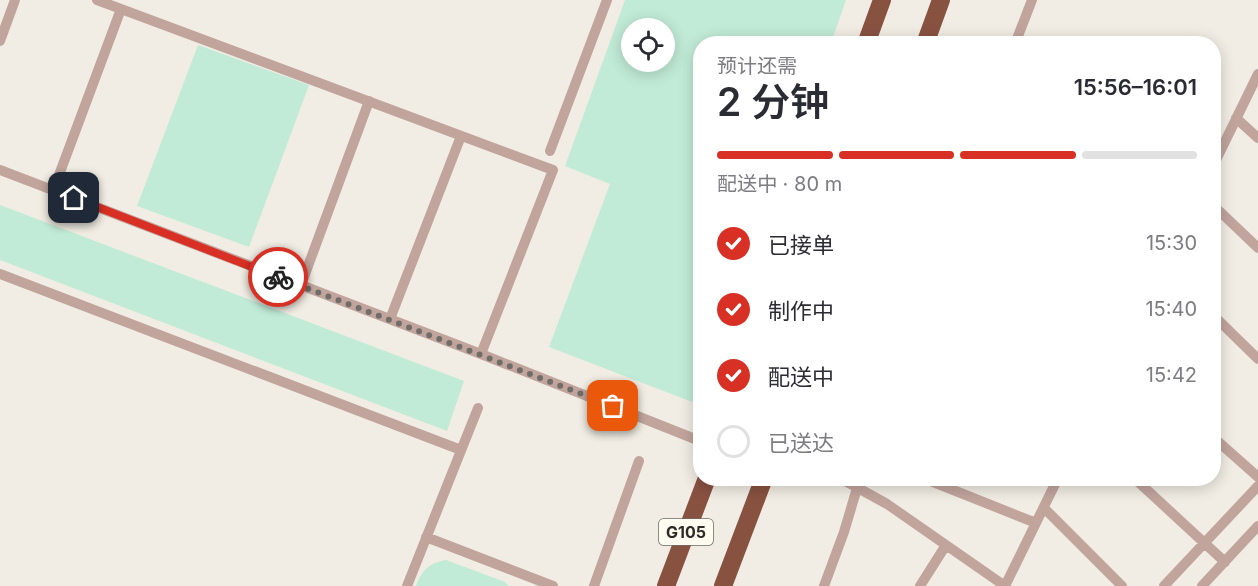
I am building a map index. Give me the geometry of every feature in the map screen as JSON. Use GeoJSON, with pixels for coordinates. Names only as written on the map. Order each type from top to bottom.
{"type":"FeatureCollection","features":[{"type":"Feature","properties":{"kind":"highway"},"geometry":{"type":"LineString","coordinates":[[869,36],[882,0]]}},
{"type":"Feature","properties":{"kind":"highway"},"geometry":{"type":"LineString","coordinates":[[928,36],[941,0]]}},
{"type":"Feature","properties":{"kind":"highway","name":"G105"},"geometry":{"type":"LineString","coordinates":[[666,586],[704,486]]}},
{"type":"Feature","properties":{"kind":"highway","name":"G105"},"geometry":{"type":"LineString","coordinates":[[723,586],[761,486]]}},
{"type":"Feature","properties":{"kind":"lane"},"geometry":{"type":"LineString","coordinates":[[0,41],[15,0]]}},
{"type":"Feature","properties":{"kind":"lane"},"geometry":{"type":"LineString","coordinates":[[97,0],[553,170],[481,354]]}},
{"type":"Feature","properties":{"kind":"lane"},"geometry":{"type":"LineString","coordinates":[[550,151],[607,0]]}},
{"type":"Feature","properties":{"kind":"lane"},"geometry":{"type":"LineString","coordinates":[[1018,36],[1032,0]]}},
{"type":"Feature","properties":{"kind":"lane"},"geometry":{"type":"LineString","coordinates":[[53,191],[121,9]]}},
{"type":"Feature","properties":{"kind":"lane"},"geometry":{"type":"LineString","coordinates":[[1221,149],[1258,74]]}},
{"type":"Feature","properties":{"kind":"lane"},"geometry":{"type":"LineString","coordinates":[[301,285],[369,101]]}},
{"type":"Feature","properties":{"kind":"lane"},"geometry":{"type":"LineString","coordinates":[[1236,118],[1258,138]]}},
{"type":"Feature","properties":{"kind":"lane"},"geometry":{"type":"LineString","coordinates":[[390,319],[461,136]]}},
{"type":"Feature","properties":{"kind":"lane"},"geometry":{"type":"LineString","coordinates":[[0,170],[481,354],[693,438]]}},
{"type":"Feature","properties":{"kind":"lane"},"geometry":{"type":"LineString","coordinates":[[1221,213],[1258,248]]}},
{"type":"Feature","properties":{"kind":"lane"},"geometry":{"type":"LineString","coordinates":[[0,274],[461,450]]}},
{"type":"Feature","properties":{"kind":"lane"},"geometry":{"type":"LineString","coordinates":[[1221,323],[1258,358]]}},
{"type":"Feature","properties":{"kind":"lane"},"geometry":{"type":"LineString","coordinates":[[407,586],[478,408]]}},
{"type":"Feature","properties":{"kind":"lane"},"geometry":{"type":"LineString","coordinates":[[1221,444],[1258,477]]}},
{"type":"Feature","properties":{"kind":"lane"},"geometry":{"type":"LineString","coordinates":[[594,586],[639,461]]}},
{"type":"Feature","properties":{"kind":"lane"},"geometry":{"type":"LineString","coordinates":[[824,586],[858,486]]}},
{"type":"Feature","properties":{"kind":"lane"},"geometry":{"type":"LineString","coordinates":[[863,486],[1005,586],[1054,486]]}},
{"type":"Feature","properties":{"kind":"lane"},"geometry":{"type":"LineString","coordinates":[[943,486],[1036,523]]}},
{"type":"Feature","properties":{"kind":"lane"},"geometry":{"type":"LineString","coordinates":[[1143,486],[1225,562]]}},
{"type":"Feature","properties":{"kind":"lane"},"geometry":{"type":"LineString","coordinates":[[1164,586],[1258,486]]}},
{"type":"Feature","properties":{"kind":"lane"},"geometry":{"type":"LineString","coordinates":[[1044,508],[1122,586]]}},
{"type":"Feature","properties":{"kind":"lane"},"geometry":{"type":"LineString","coordinates":[[1202,586],[1258,526]]}},
{"type":"Feature","properties":{"kind":"lane"},"geometry":{"type":"LineString","coordinates":[[426,537],[553,586]]}},
{"type":"Feature","properties":{"kind":"lane"},"geometry":{"type":"LineString","coordinates":[[920,586],[946,545]]}},
{"type":"Feature","properties":{"kind":"green space"},"geometry":{"type":"Polygon","coordinates":[[[625,0],[846,0],[833,36],[693,36],[693,402],[549,347],[610,184],[565,166],[625,0]]]}},
{"type":"Feature","properties":{"kind":"green space"},"geometry":{"type":"Polygon","coordinates":[[[198,45],[309,85],[249,247],[137,206],[198,45]]]}},
{"type":"Feature","properties":{"kind":"green space"},"geometry":{"type":"Polygon","coordinates":[[[0,205],[464,381],[447,431],[0,260],[0,205]]]}},
{"type":"Feature","properties":{"kind":"green space"},"geometry":{"type":"Polygon","coordinates":[[[446,560],[505,582],[509,586],[416,586],[427,568],[446,560]]]}},
{"type":"Feature","properties":{"kind":"way so far"},"geometry":{"type":"LineString","coordinates":[[278,277],[613,406]]}},
{"type":"Feature","properties":{"kind":"route"},"geometry":{"type":"LineString","coordinates":[[74,198],[278,277]]}}]}
